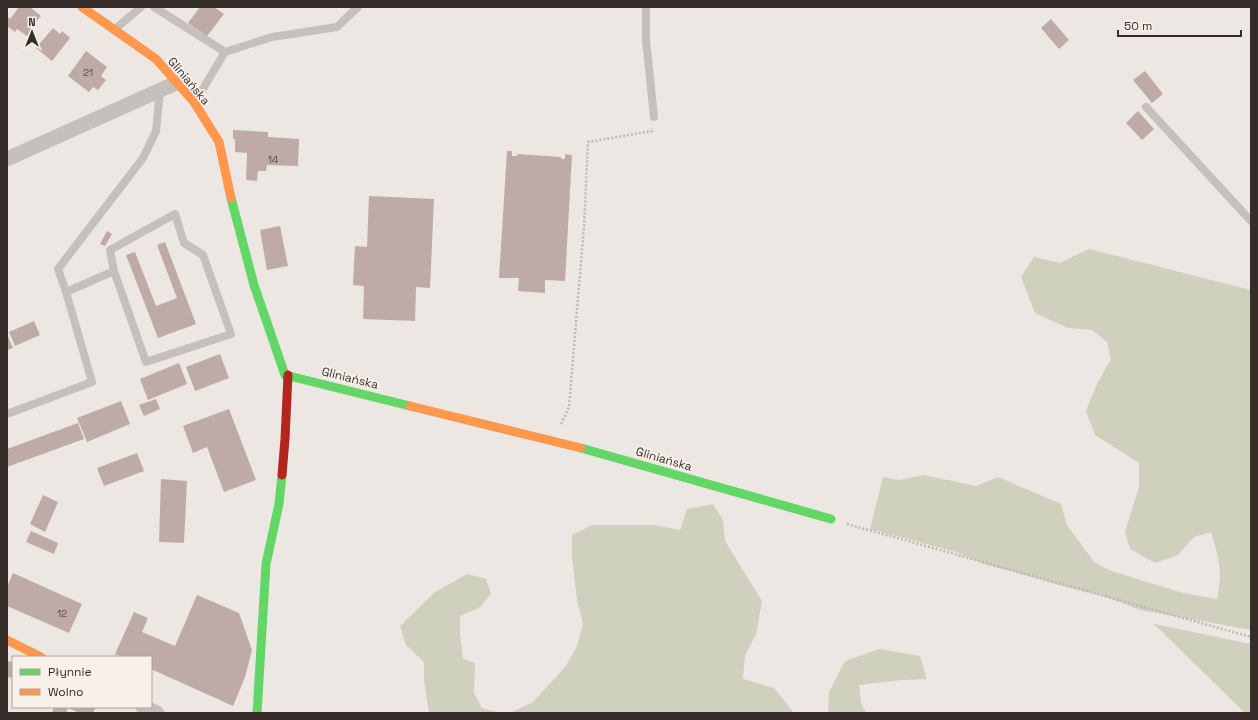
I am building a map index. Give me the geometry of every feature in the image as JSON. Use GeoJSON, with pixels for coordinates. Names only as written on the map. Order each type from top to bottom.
{"type":"FeatureCollection","features":[{"type":"Feature","properties":{"kind":"street","name":"Gliniańska"},"geometry":{"type":"LineString","coordinates":[[82,7],[156,59],[194,102],[219,142],[230,195],[254,285],[285,375],[554,441],[830,520]]}},
{"type":"Feature","properties":{"kind":"street"},"geometry":{"type":"LineString","coordinates":[[7,159],[176,83]]}},
{"type":"Feature","properties":{"kind":"street"},"geometry":{"type":"LineString","coordinates":[[257,713],[266,564],[279,504],[285,439],[288,375]]}},
{"type":"Feature","properties":{"kind":"street"},"geometry":{"type":"LineString","coordinates":[[7,640],[39,656]]}},
{"type":"Feature","properties":{"kind":"street"},"geometry":{"type":"LineString","coordinates":[[145,708],[157,713]]}},
{"type":"Feature","properties":{"kind":"lane"},"geometry":{"type":"LineString","coordinates":[[114,30],[141,7]]}},
{"type":"Feature","properties":{"kind":"lane"},"geometry":{"type":"LineString","coordinates":[[154,7],[225,52]]}},
{"type":"Feature","properties":{"kind":"lane"},"geometry":{"type":"LineString","coordinates":[[194,102],[225,52],[272,37],[337,27],[358,7]]}},
{"type":"Feature","properties":{"kind":"lane"},"geometry":{"type":"LineString","coordinates":[[646,7],[646,40],[654,117]]}},
{"type":"Feature","properties":{"kind":"lane"},"geometry":{"type":"LineString","coordinates":[[7,414],[92,382],[58,269],[143,158],[156,132],[160,90]]}},
{"type":"Feature","properties":{"kind":"lane"},"geometry":{"type":"LineString","coordinates":[[1146,107],[1251,221]]}},
{"type":"Feature","properties":{"kind":"lane"},"geometry":{"type":"LineString","coordinates":[[175,214],[184,243],[203,255],[231,334],[146,362],[114,271],[110,250],[175,214]]}},
{"type":"Feature","properties":{"kind":"lane"},"geometry":{"type":"LineString","coordinates":[[66,292],[114,271]]}},
{"type":"Feature","properties":{"kind":"path"},"geometry":{"type":"LineString","coordinates":[[554,441],[569,407],[584,226],[588,142],[652,132],[654,117]]}},
{"type":"Feature","properties":{"kind":"path"},"geometry":{"type":"LineString","coordinates":[[830,520],[1251,637]]}},
{"type":"Feature","properties":{"kind":"green space"},"geometry":{"type":"Polygon","coordinates":[[[1089,249],[1251,290],[1251,630],[1140,610],[1107,597],[984,564],[956,552],[870,529],[883,477],[899,480],[924,475],[976,486],[998,477],[1061,504],[1067,525],[1094,562],[1111,571],[1183,593],[1217,599],[1220,573],[1211,532],[1194,537],[1178,555],[1155,563],[1130,549],[1125,532],[1139,487],[1139,463],[1095,435],[1086,411],[1097,384],[1111,359],[1107,342],[1092,330],[1068,328],[1035,313],[1021,277],[1034,257],[1060,263],[1089,249]]]}},
{"type":"Feature","properties":{"kind":"green space"},"geometry":{"type":"Polygon","coordinates":[[[713,504],[723,520],[725,541],[762,601],[756,635],[745,655],[743,679],[774,688],[794,713],[510,713],[533,702],[566,666],[577,646],[583,624],[577,600],[572,558],[572,535],[592,525],[654,525],[680,530],[687,509],[713,504]]]}},
{"type":"Feature","properties":{"kind":"green space"},"geometry":{"type":"Polygon","coordinates":[[[467,574],[486,579],[491,594],[479,608],[460,616],[463,659],[475,663],[474,693],[482,708],[500,713],[429,713],[424,680],[424,662],[406,645],[400,626],[435,592],[467,574]]]}},
{"type":"Feature","properties":{"kind":"green space"},"geometry":{"type":"Polygon","coordinates":[[[1154,624],[1251,644],[1251,713],[1245,713],[1154,624]]]}},
{"type":"Feature","properties":{"kind":"green space"},"geometry":{"type":"Polygon","coordinates":[[[879,649],[920,656],[927,679],[902,680],[859,685],[861,703],[866,713],[828,713],[829,692],[845,661],[879,649]]]}},
{"type":"Feature","properties":{"kind":"building"},"geometry":{"type":"Polygon","coordinates":[[[19,7],[30,7],[41,16],[33,25],[35,26],[27,36],[17,29],[15,32],[7,26],[8,17],[10,19],[19,7]]]}},
{"type":"Feature","properties":{"kind":"building"},"geometry":{"type":"Polygon","coordinates":[[[200,7],[214,7],[224,14],[207,36],[188,23],[200,7]]]}},
{"type":"Feature","properties":{"kind":"building"},"geometry":{"type":"Polygon","coordinates":[[[1051,19],[1069,40],[1059,49],[1041,28],[1051,19]]]}},
{"type":"Feature","properties":{"kind":"building"},"geometry":{"type":"Polygon","coordinates":[[[53,28],[60,34],[62,31],[70,38],[52,61],[36,48],[53,28]]]}},
{"type":"Feature","properties":{"kind":"building"},"geometry":{"type":"Polygon","coordinates":[[[86,51],[107,67],[101,76],[106,80],[98,90],[93,87],[89,92],[68,76],[86,51]]]}},
{"type":"Feature","properties":{"kind":"building"},"geometry":{"type":"Polygon","coordinates":[[[1145,71],[1163,94],[1152,103],[1133,80],[1145,71]]]}},
{"type":"Feature","properties":{"kind":"building"},"geometry":{"type":"Polygon","coordinates":[[[1138,111],[1154,129],[1142,140],[1126,123],[1138,111]]]}},
{"type":"Feature","properties":{"kind":"building"},"geometry":{"type":"Polygon","coordinates":[[[233,130],[268,132],[268,137],[299,139],[298,166],[267,165],[266,171],[258,171],[257,181],[246,180],[247,153],[235,152],[233,130]]]}},
{"type":"Feature","properties":{"kind":"building"},"geometry":{"type":"Polygon","coordinates":[[[507,151],[512,151],[512,156],[517,156],[517,154],[561,157],[561,159],[565,159],[565,154],[572,155],[565,281],[545,280],[545,293],[518,291],[519,278],[499,278],[507,151]]]}},
{"type":"Feature","properties":{"kind":"building"},"geometry":{"type":"Polygon","coordinates":[[[369,196],[434,199],[430,288],[416,287],[415,321],[363,319],[364,286],[353,285],[355,246],[367,247],[369,196]]]}},
{"type":"Feature","properties":{"kind":"building"},"geometry":{"type":"Polygon","coordinates":[[[280,226],[288,266],[267,270],[260,230],[280,226]]]}},
{"type":"Feature","properties":{"kind":"building"},"geometry":{"type":"Polygon","coordinates":[[[107,231],[112,234],[105,246],[100,244],[107,231]]]}},
{"type":"Feature","properties":{"kind":"building"},"geometry":{"type":"Polygon","coordinates":[[[165,242],[196,324],[158,338],[126,255],[135,252],[156,306],[177,298],[157,245],[165,242]]]}},
{"type":"Feature","properties":{"kind":"building"},"geometry":{"type":"Polygon","coordinates":[[[34,321],[40,335],[15,346],[9,332],[34,321]]]}},
{"type":"Feature","properties":{"kind":"building"},"geometry":{"type":"Polygon","coordinates":[[[7,334],[13,348],[7,350],[7,334]]]}},
{"type":"Feature","properties":{"kind":"building"},"geometry":{"type":"Polygon","coordinates":[[[220,354],[229,378],[195,391],[186,367],[220,354]]]}},
{"type":"Feature","properties":{"kind":"building"},"geometry":{"type":"Polygon","coordinates":[[[179,363],[187,384],[148,400],[140,379],[179,363]]]}},
{"type":"Feature","properties":{"kind":"building"},"geometry":{"type":"Polygon","coordinates":[[[156,399],[160,409],[144,416],[139,405],[156,399]]]}},
{"type":"Feature","properties":{"kind":"building"},"geometry":{"type":"Polygon","coordinates":[[[121,401],[130,424],[87,442],[77,418],[121,401]]]}},
{"type":"Feature","properties":{"kind":"building"},"geometry":{"type":"Polygon","coordinates":[[[229,409],[256,480],[224,492],[207,447],[193,453],[183,426],[229,409]]]}},
{"type":"Feature","properties":{"kind":"building"},"geometry":{"type":"Polygon","coordinates":[[[78,423],[84,439],[7,467],[7,449],[78,423]]]}},
{"type":"Feature","properties":{"kind":"building"},"geometry":{"type":"Polygon","coordinates":[[[137,453],[144,471],[104,486],[97,468],[137,453]]]}},
{"type":"Feature","properties":{"kind":"building"},"geometry":{"type":"Polygon","coordinates":[[[161,479],[187,481],[184,543],[159,542],[161,479]]]}},
{"type":"Feature","properties":{"kind":"building"},"geometry":{"type":"Polygon","coordinates":[[[43,495],[58,502],[45,532],[30,524],[43,495]]]}},
{"type":"Feature","properties":{"kind":"building"},"geometry":{"type":"Polygon","coordinates":[[[31,531],[58,543],[54,554],[26,542],[31,531]]]}},
{"type":"Feature","properties":{"kind":"building"},"geometry":{"type":"Polygon","coordinates":[[[13,573],[82,604],[69,633],[7,606],[7,587],[13,573]]]}},
{"type":"Feature","properties":{"kind":"building"},"geometry":{"type":"Polygon","coordinates":[[[197,595],[239,613],[252,650],[245,677],[233,706],[152,669],[152,656],[120,656],[115,654],[134,612],[148,618],[142,632],[175,646],[197,595]]]}},
{"type":"Feature","properties":{"kind":"building"},"geometry":{"type":"Polygon","coordinates":[[[7,661],[12,662],[12,678],[7,677],[7,661]]]}},
{"type":"Feature","properties":{"kind":"building"},"geometry":{"type":"Polygon","coordinates":[[[54,708],[68,708],[66,713],[52,713],[54,708]]]}},
{"type":"Feature","properties":{"kind":"building"},"geometry":{"type":"Polygon","coordinates":[[[68,708],[96,708],[93,713],[80,713],[68,708]]]}},
{"type":"Feature","properties":{"kind":"traffic: fast"},"geometry":{"type":"LineString","coordinates":[[231,198],[254,285],[285,375],[410,406]]}},
{"type":"Feature","properties":{"kind":"traffic: fast"},"geometry":{"type":"LineString","coordinates":[[581,448],[831,519]]}},
{"type":"Feature","properties":{"kind":"traffic: fast"},"geometry":{"type":"LineString","coordinates":[[257,713],[266,564],[279,504],[282,475]]}},
{"type":"Feature","properties":{"kind":"traffic: slow"},"geometry":{"type":"LineString","coordinates":[[82,7],[156,59],[194,102],[219,142],[231,198]]}},
{"type":"Feature","properties":{"kind":"traffic: slow"},"geometry":{"type":"LineString","coordinates":[[410,406],[581,448]]}},
{"type":"Feature","properties":{"kind":"traffic: slow"},"geometry":{"type":"LineString","coordinates":[[7,640],[39,656]]}},
{"type":"Feature","properties":{"kind":"traffic: jam"},"geometry":{"type":"LineString","coordinates":[[282,475],[288,375]]}}]}
